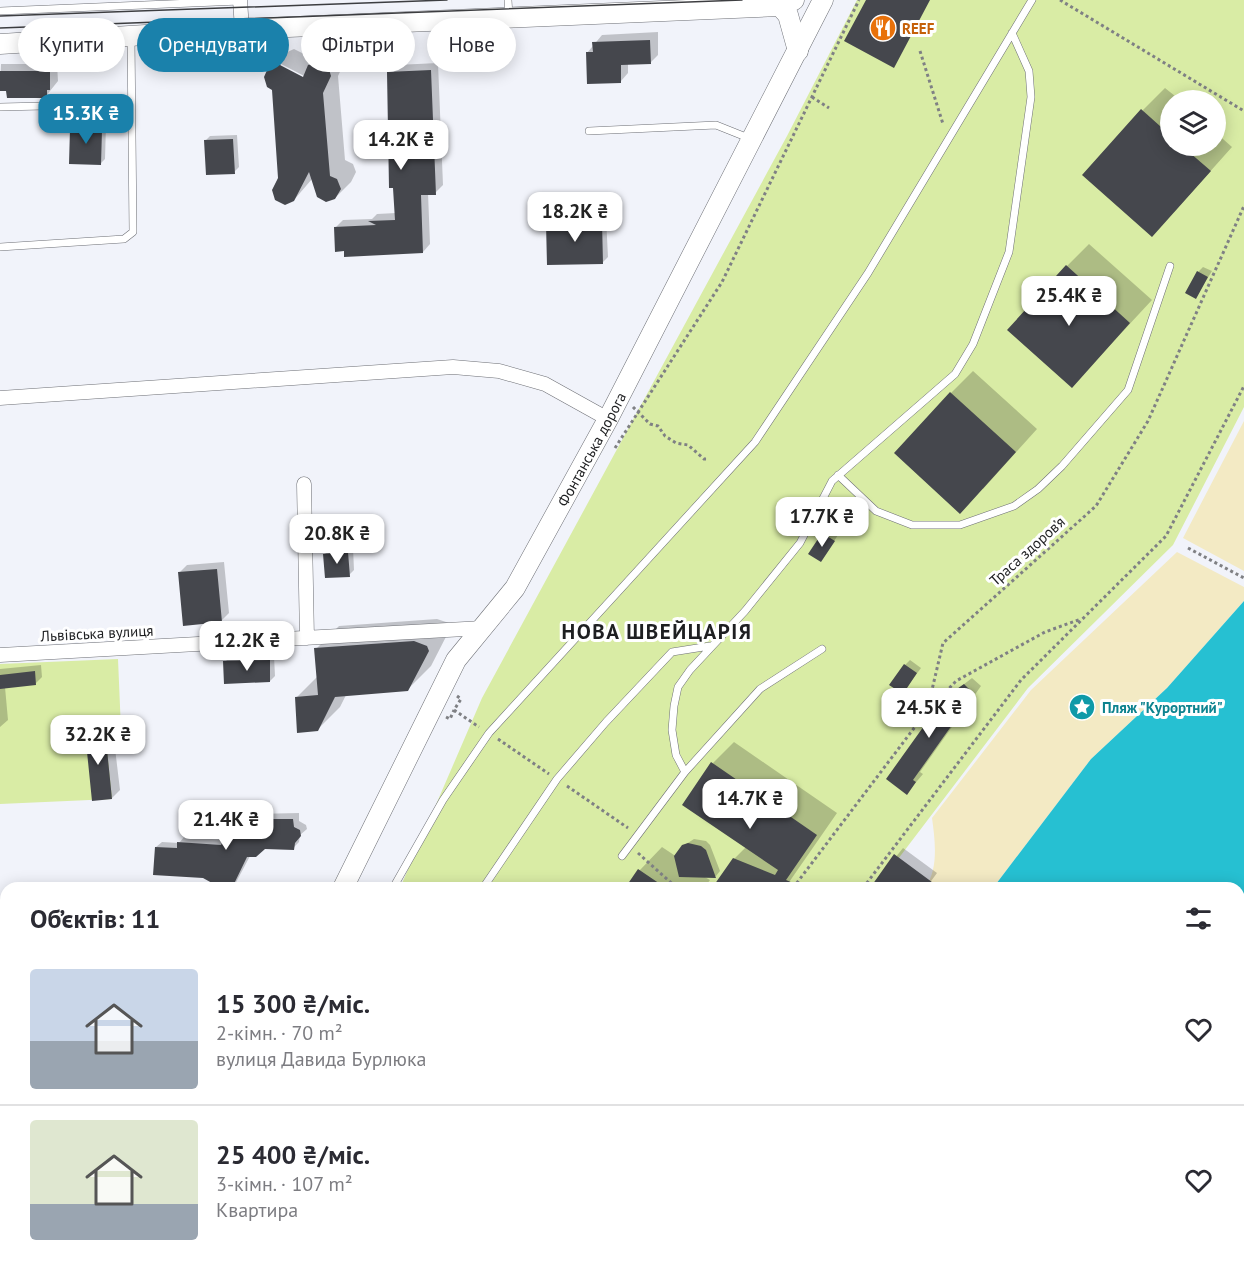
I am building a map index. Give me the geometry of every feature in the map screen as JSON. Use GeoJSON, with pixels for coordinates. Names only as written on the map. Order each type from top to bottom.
{"type":"FeatureCollection","features":[{"type":"Feature","properties":{"kind":"main road","name":"Фонтанська дорога"},"geometry":{"type":"LineString","coordinates":[[346,882],[456,660],[515,588],[621,395],[823,0]]}},
{"type":"Feature","properties":{"kind":"main road"},"geometry":{"type":"LineString","coordinates":[[289,25],[508,9],[787,3],[798,51]]}},
{"type":"Feature","properties":{"kind":"main road"},"geometry":{"type":"LineString","coordinates":[[0,44],[137,36]]}},
{"type":"Feature","properties":{"kind":"street"},"geometry":{"type":"LineString","coordinates":[[240,0],[241,18]]}},
{"type":"Feature","properties":{"kind":"street"},"geometry":{"type":"LineString","coordinates":[[0,398],[453,367],[499,370],[545,384],[608,419]]}},
{"type":"Feature","properties":{"kind":"street"},"geometry":{"type":"LineString","coordinates":[[304,484],[307,638]]}},
{"type":"Feature","properties":{"kind":"street","name":"Львівська вулиця"},"geometry":{"type":"LineString","coordinates":[[0,655],[483,628]]}},
{"type":"Feature","properties":{"kind":"lane"},"geometry":{"type":"LineString","coordinates":[[0,11],[240,0]]}},
{"type":"Feature","properties":{"kind":"lane"},"geometry":{"type":"LineString","coordinates":[[396,882],[443,800],[489,733],[755,442],[868,273],[1032,0]]}},
{"type":"Feature","properties":{"kind":"lane"},"geometry":{"type":"LineString","coordinates":[[685,772],[676,755],[672,730],[678,687],[710,646],[745,611],[800,543],[824,492],[838,475],[955,374],[973,344],[1009,252],[1031,97],[1029,71],[1012,33]]}},
{"type":"Feature","properties":{"kind":"lane"},"geometry":{"type":"LineString","coordinates":[[0,247],[124,239],[133,232],[131,36]]}},
{"type":"Feature","properties":{"kind":"lane"},"geometry":{"type":"LineString","coordinates":[[0,107],[132,104]]}},
{"type":"Feature","properties":{"kind":"lane"},"geometry":{"type":"LineString","coordinates":[[589,131],[716,125],[752,140]]}},
{"type":"Feature","properties":{"kind":"lane"},"geometry":{"type":"LineString","coordinates":[[838,475],[876,511],[912,525],[960,525],[1014,506],[1038,489],[1062,466],[1128,390],[1170,266]]}},
{"type":"Feature","properties":{"kind":"lane"},"geometry":{"type":"LineString","coordinates":[[487,882],[557,779],[613,714],[672,652],[710,646]]}},
{"type":"Feature","properties":{"kind":"lane"},"geometry":{"type":"LineString","coordinates":[[622,856],[685,772],[760,689],[822,649]]}},
{"type":"Feature","properties":{"kind":"path"},"geometry":{"type":"LineString","coordinates":[[612,451],[722,282],[860,0]]}},
{"type":"Feature","properties":{"kind":"path"},"geometry":{"type":"LineString","coordinates":[[1060,0],[1244,111]]}},
{"type":"Feature","properties":{"kind":"path"},"geometry":{"type":"LineString","coordinates":[[853,12],[858,14]]}},
{"type":"Feature","properties":{"kind":"path"},"geometry":{"type":"LineString","coordinates":[[920,51],[948,140]]}},
{"type":"Feature","properties":{"kind":"path"},"geometry":{"type":"LineString","coordinates":[[812,96],[829,108]]}},
{"type":"Feature","properties":{"kind":"path","name":"Траса здоров’я"},"geometry":{"type":"LineString","coordinates":[[798,882],[927,711],[943,643],[1096,506],[1148,421],[1244,206]]}},
{"type":"Feature","properties":{"kind":"path"},"geometry":{"type":"LineString","coordinates":[[868,882],[1021,680],[1166,536],[1244,386]]}},
{"type":"Feature","properties":{"kind":"path"},"geometry":{"type":"LineString","coordinates":[[621,395],[650,424],[658,426],[665,436],[676,443],[688,445],[704,459],[708,459]]}},
{"type":"Feature","properties":{"kind":"path"},"geometry":{"type":"LineString","coordinates":[[1188,548],[1244,578]]}},
{"type":"Feature","properties":{"kind":"path"},"geometry":{"type":"LineString","coordinates":[[927,711],[956,681],[1045,632],[1083,619]]}},
{"type":"Feature","properties":{"kind":"path"},"geometry":{"type":"LineString","coordinates":[[449,701],[454,694]]}},
{"type":"Feature","properties":{"kind":"path"},"geometry":{"type":"LineString","coordinates":[[450,719],[460,699]]}},
{"type":"Feature","properties":{"kind":"path"},"geometry":{"type":"LineString","coordinates":[[454,710],[478,727]]}},
{"type":"Feature","properties":{"kind":"path"},"geometry":{"type":"LineString","coordinates":[[623,824],[638,835],[637,851],[671,882]]}},
{"type":"Feature","properties":{"kind":"green space"},"geometry":{"type":"Polygon","coordinates":[[[857,0],[1244,0],[1244,407],[1173,545],[1028,688],[881,882],[403,882],[482,698],[787,136],[857,0]]]}},
{"type":"Feature","properties":{"kind":"green space"},"geometry":{"type":"Polygon","coordinates":[[[118,659],[121,730],[105,730],[112,799],[0,804],[0,664],[118,659]]]}},
{"type":"Feature","properties":{"kind":"sand"},"geometry":{"type":"Polygon","coordinates":[[[1244,421],[1244,571],[1183,538],[1244,421]]]}},
{"type":"Feature","properties":{"kind":"sand","name":"Пляж \"Курортний\""},"geometry":{"type":"Polygon","coordinates":[[[1177,552],[1244,587],[1244,601],[1167,688],[1091,759],[998,882],[928,882],[934,863],[932,818],[1031,690],[1177,552]]]}},
{"type":"Feature","properties":{"kind":"water"},"geometry":{"type":"Polygon","coordinates":[[[1244,601],[1244,882],[998,882],[1091,759],[1167,688],[1244,601]]]}},
{"type":"Feature","properties":{"kind":"building","name":"REEF"},"geometry":{"type":"Polygon","coordinates":[[[866,0],[930,0],[894,68],[844,41],[866,0]]]}},
{"type":"Feature","properties":{"kind":"building"},"geometry":{"type":"Polygon","coordinates":[[[650,40],[651,64],[621,65],[621,83],[587,84],[586,52],[593,52],[592,42],[650,40]]]}},
{"type":"Feature","properties":{"kind":"building"},"geometry":{"type":"Polygon","coordinates":[[[289,70],[303,77],[305,72],[330,72],[331,76],[323,93],[330,176],[337,179],[341,189],[335,199],[326,202],[317,197],[309,172],[294,201],[285,205],[275,200],[272,190],[278,178],[272,90],[267,87],[264,77],[266,72],[289,72],[289,70]]]}},
{"type":"Feature","properties":{"kind":"building"},"geometry":{"type":"Polygon","coordinates":[[[0,71],[50,72],[50,90],[47,90],[47,98],[7,98],[6,91],[0,91],[0,71]]]}},
{"type":"Feature","properties":{"kind":"building"},"geometry":{"type":"Polygon","coordinates":[[[387,72],[431,72],[436,195],[421,195],[423,253],[344,257],[344,251],[335,252],[334,227],[376,225],[368,221],[395,220],[393,188],[389,188],[387,72]]]}},
{"type":"Feature","properties":{"kind":"building"},"geometry":{"type":"Polygon","coordinates":[[[1141,109],[1160,126],[1160,156],[1194,156],[1211,171],[1152,237],[1082,175],[1141,109]]]}},
{"type":"Feature","properties":{"kind":"building"},"geometry":{"type":"Polygon","coordinates":[[[77,123],[95,123],[94,129],[102,130],[101,165],[69,164],[70,129],[77,129],[77,123]]]}},
{"type":"Feature","properties":{"kind":"building"},"geometry":{"type":"Polygon","coordinates":[[[233,139],[235,174],[206,175],[204,140],[233,139]]]}},
{"type":"Feature","properties":{"kind":"building"},"geometry":{"type":"Polygon","coordinates":[[[602,221],[603,264],[547,265],[546,223],[602,221]]]}},
{"type":"Feature","properties":{"kind":"building"},"geometry":{"type":"Polygon","coordinates":[[[1066,265],[1130,323],[1072,388],[1007,330],[1066,265]]]}},
{"type":"Feature","properties":{"kind":"building"},"geometry":{"type":"Polygon","coordinates":[[[1197,271],[1208,277],[1196,299],[1185,293],[1197,271]]]}},
{"type":"Feature","properties":{"kind":"building"},"geometry":{"type":"Polygon","coordinates":[[[950,392],[1016,452],[960,514],[894,453],[950,392]]]}},
{"type":"Feature","properties":{"kind":"building"},"geometry":{"type":"Polygon","coordinates":[[[822,533],[835,541],[821,562],[808,554],[822,533]]]}},
{"type":"Feature","properties":{"kind":"building"},"geometry":{"type":"Polygon","coordinates":[[[348,552],[350,577],[325,578],[323,554],[348,552]]]}},
{"type":"Feature","properties":{"kind":"building"},"geometry":{"type":"Polygon","coordinates":[[[217,569],[222,622],[183,626],[178,572],[217,569]]]}},
{"type":"Feature","properties":{"kind":"building"},"geometry":{"type":"Polygon","coordinates":[[[414,641],[427,646],[429,651],[408,691],[335,697],[318,731],[297,733],[295,697],[318,695],[314,648],[414,641]]]}},
{"type":"Feature","properties":{"kind":"building"},"geometry":{"type":"Polygon","coordinates":[[[270,660],[270,682],[224,684],[223,661],[270,660]]]}},
{"type":"Feature","properties":{"kind":"building"},"geometry":{"type":"Polygon","coordinates":[[[904,664],[917,673],[903,694],[889,685],[904,664]]]}},
{"type":"Feature","properties":{"kind":"building"},"geometry":{"type":"Polygon","coordinates":[[[35,671],[36,685],[0,689],[0,675],[35,671]]]}},
{"type":"Feature","properties":{"kind":"building"},"geometry":{"type":"Polygon","coordinates":[[[964,684],[974,694],[913,780],[916,782],[907,795],[886,779],[944,698],[964,684]]]}},
{"type":"Feature","properties":{"kind":"building"},"geometry":{"type":"Polygon","coordinates":[[[105,730],[112,799],[92,801],[85,732],[105,730]]]}},
{"type":"Feature","properties":{"kind":"building"},"geometry":{"type":"Polygon","coordinates":[[[711,762],[817,835],[786,880],[791,882],[716,882],[733,858],[775,875],[778,870],[682,805],[711,762]]]}},
{"type":"Feature","properties":{"kind":"building"},"geometry":{"type":"Polygon","coordinates":[[[243,819],[293,819],[294,827],[300,830],[301,836],[295,843],[294,850],[265,849],[256,857],[247,857],[235,882],[210,882],[203,878],[153,875],[155,847],[177,848],[177,842],[221,845],[231,826],[243,819]]]}},
{"type":"Feature","properties":{"kind":"building"},"geometry":{"type":"Polygon","coordinates":[[[688,843],[701,846],[706,850],[716,878],[679,877],[674,856],[682,845],[688,843]]]}},
{"type":"Feature","properties":{"kind":"building"},"geometry":{"type":"Polygon","coordinates":[[[894,854],[932,882],[874,882],[894,854]]]}},
{"type":"Feature","properties":{"kind":"building"},"geometry":{"type":"Polygon","coordinates":[[[638,869],[657,882],[629,882],[638,869]]]}},
{"type":"Feature","properties":{"kind":"tram line"},"geometry":{"type":"LineString","coordinates":[[0,16],[447,0]]}},
{"type":"Feature","properties":{"kind":"tram line"},"geometry":{"type":"LineString","coordinates":[[0,28],[742,0]]}},
{"type":"Feature","properties":{"kind":"place","name":"REEF"},"geometry":{"type":"Point","coordinates":[883,28]}},
{"type":"Feature","properties":{"kind":"place","name":"Пляж \"Курортний\""},"geometry":{"type":"Point","coordinates":[1082,707]}},
{"type":"Feature","properties":{"kind":"district","name":"НОВА ШВЕЙЦАРІЯ"},"geometry":{"type":"Point","coordinates":[657,631]}}]}
